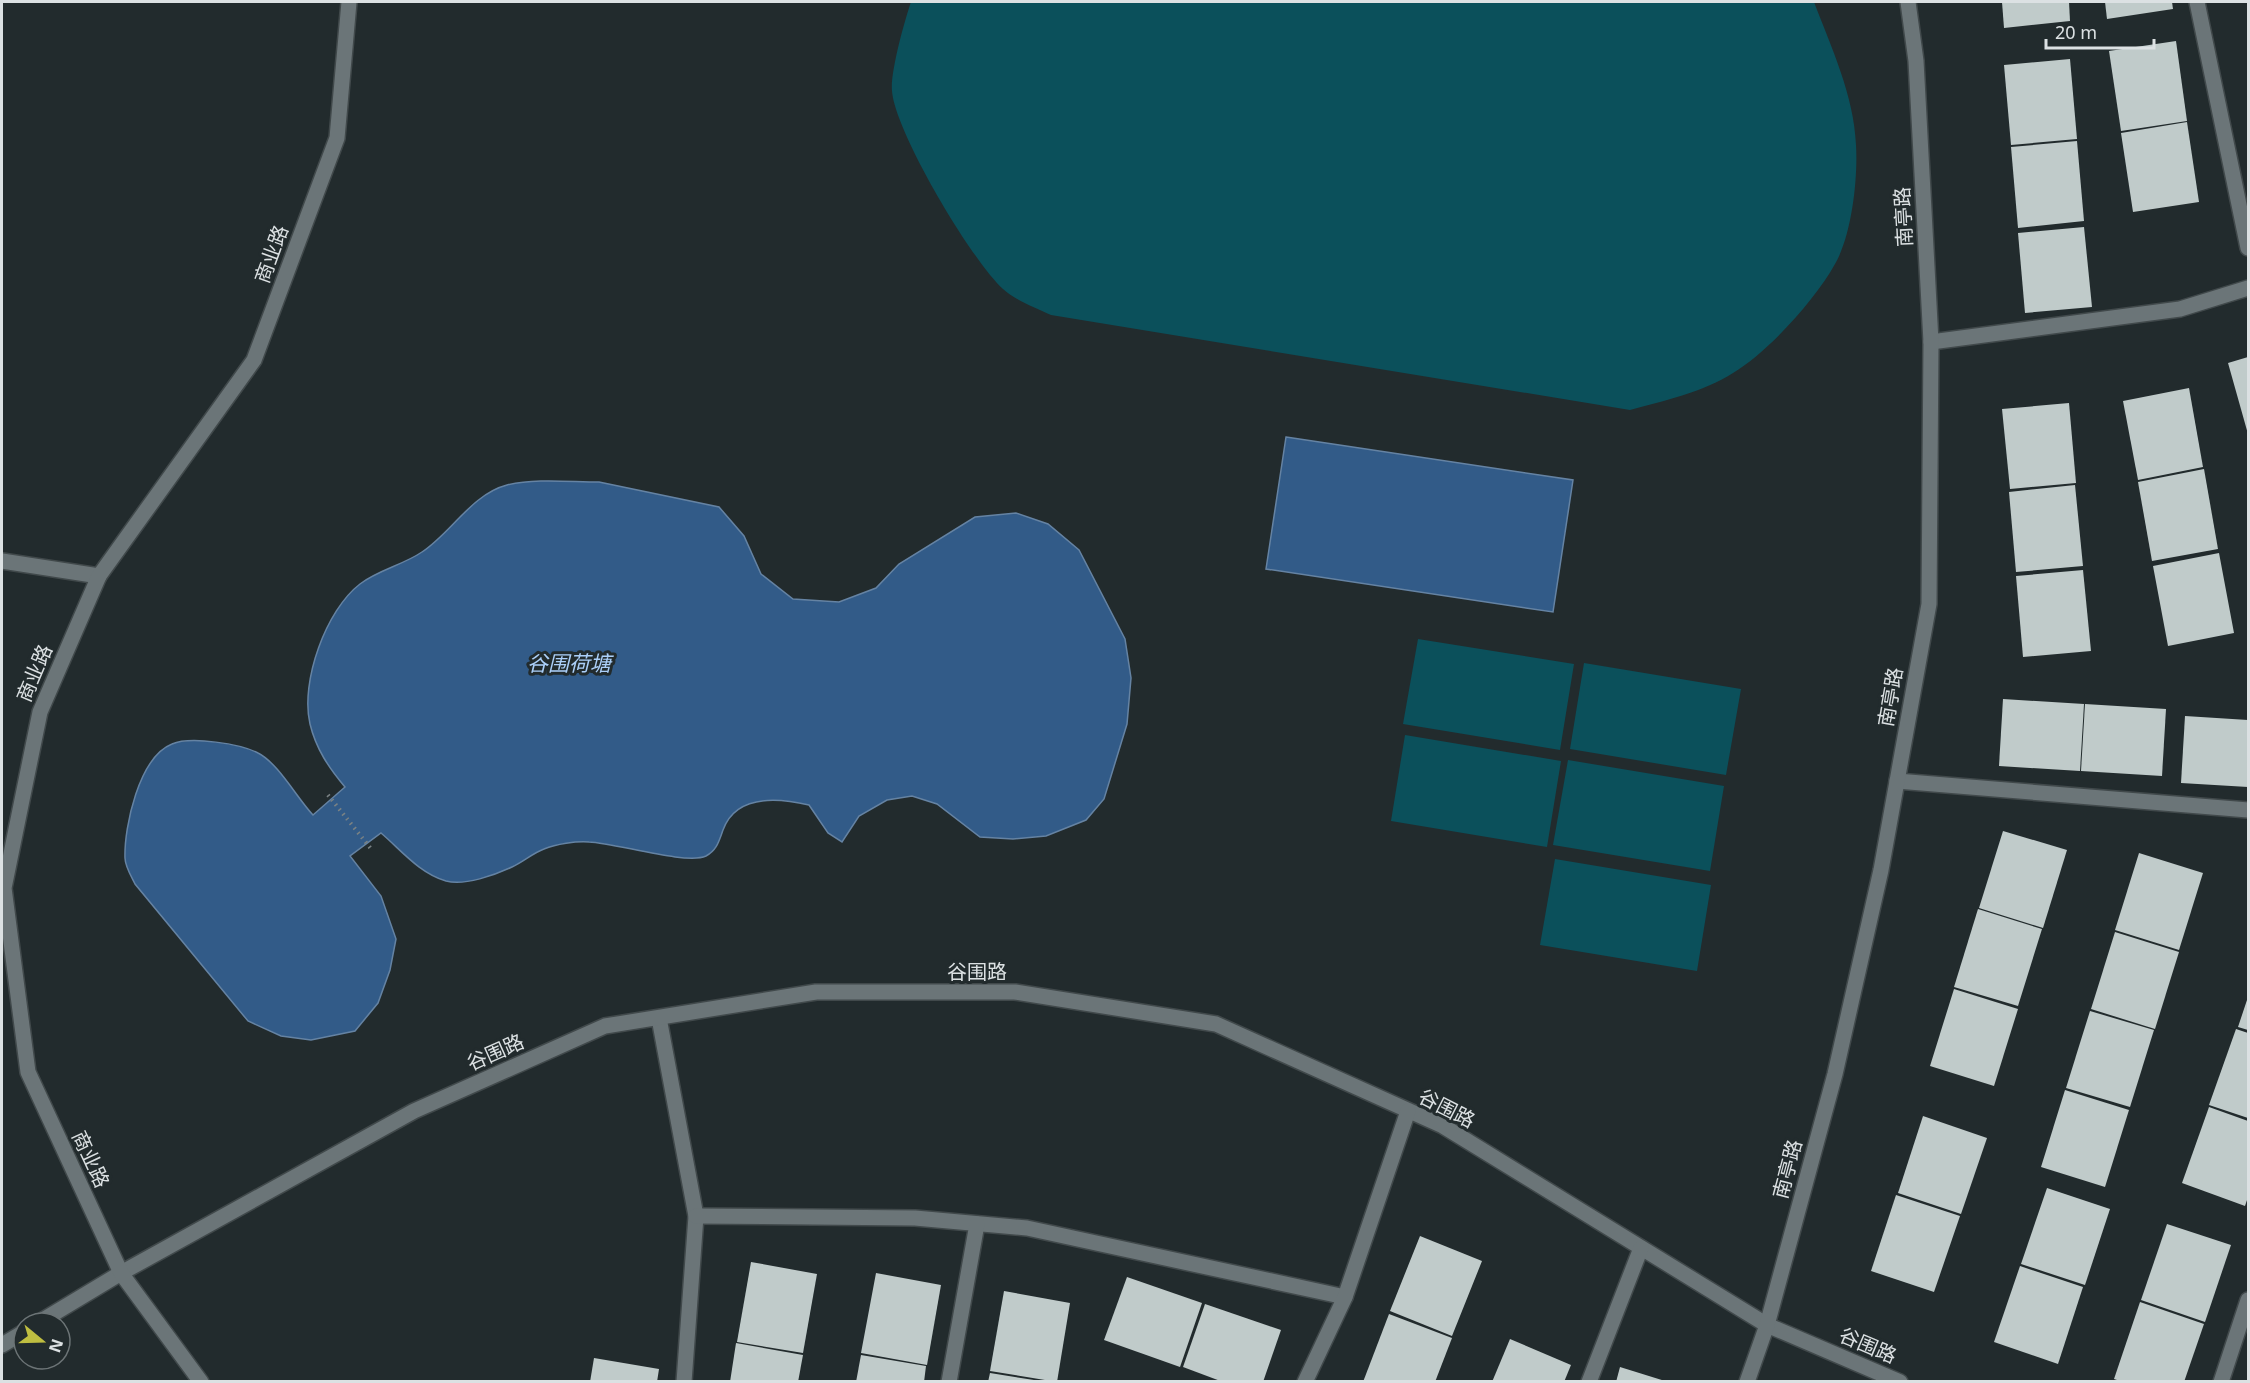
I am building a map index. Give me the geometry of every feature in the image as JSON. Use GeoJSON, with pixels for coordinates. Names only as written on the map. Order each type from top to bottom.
{"type":"FeatureCollection","features":[{"type":"Feature","properties":{"kind":"street","name":"商业路"},"geometry":{"type":"LineString","coordinates":[[201,1382],[121,1273],[28,1072],[4,888],[40,712],[99,576],[254,360],[337,138],[349,2]]}},
{"type":"Feature","properties":{"kind":"street","name":"南亭路"},"geometry":{"type":"LineString","coordinates":[[1747,1382],[1767,1325],[1835,1074],[1881,870],[1929,604],[1931,342],[1916,61],[1908,2]]}},
{"type":"Feature","properties":{"kind":"street"},"geometry":{"type":"LineString","coordinates":[[2197,2],[2248,248]]}},
{"type":"Feature","properties":{"kind":"street"},"geometry":{"type":"LineString","coordinates":[[1931,342],[2180,309],[2248,288]]}},
{"type":"Feature","properties":{"kind":"street"},"geometry":{"type":"LineString","coordinates":[[2,561],[99,576]]}},
{"type":"Feature","properties":{"kind":"street"},"geometry":{"type":"LineString","coordinates":[[1897,781],[2248,810]]}},
{"type":"Feature","properties":{"kind":"street","name":"谷围路"},"geometry":{"type":"LineString","coordinates":[[58,1311],[121,1273],[414,1111],[605,1026],[816,992],[1015,992],[1216,1024],[1443,1126],[1767,1325],[1900,1382]]}},
{"type":"Feature","properties":{"kind":"street"},"geometry":{"type":"LineString","coordinates":[[659,1018],[696,1216],[684,1382]]}},
{"type":"Feature","properties":{"kind":"street"},"geometry":{"type":"LineString","coordinates":[[1305,1382],[1345,1297],[1407,1111]]}},
{"type":"Feature","properties":{"kind":"street"},"geometry":{"type":"LineString","coordinates":[[696,1216],[915,1218],[1027,1228],[1345,1297]]}},
{"type":"Feature","properties":{"kind":"street"},"geometry":{"type":"LineString","coordinates":[[949,1382],[977,1224]]}},
{"type":"Feature","properties":{"kind":"street"},"geometry":{"type":"LineString","coordinates":[[1589,1382],[1641,1248]]}},
{"type":"Feature","properties":{"kind":"street"},"geometry":{"type":"LineString","coordinates":[[2221,1382],[2248,1300]]}},
{"type":"Feature","properties":{"kind":"path"},"geometry":{"type":"LineString","coordinates":[[327,795],[372,850]]}},
{"type":"Feature","properties":{"kind":"shaded area"},"geometry":{"type":"Polygon","coordinates":[[[911,2],[1814,2],[1841,72],[1854,126],[1856,173],[1850,222],[1841,252],[1816,293],[1790,324],[1747,364],[1709,386],[1630,410],[1051,315],[1013,297],[989,274],[937,195],[906,135],[896,110],[892,83],[898,46],[911,2]]]}},
{"type":"Feature","properties":{"kind":"shaded area"},"geometry":{"type":"Polygon","coordinates":[[[1418,639],[1574,664],[1560,750],[1403,724],[1418,639]]]}},
{"type":"Feature","properties":{"kind":"shaded area"},"geometry":{"type":"Polygon","coordinates":[[[1584,663],[1741,689],[1726,775],[1570,749],[1584,663]]]}},
{"type":"Feature","properties":{"kind":"shaded area"},"geometry":{"type":"Polygon","coordinates":[[[1405,735],[1561,761],[1547,847],[1391,821],[1405,735]]]}},
{"type":"Feature","properties":{"kind":"shaded area"},"geometry":{"type":"Polygon","coordinates":[[[1568,760],[1724,786],[1710,871],[1553,845],[1568,760]]]}},
{"type":"Feature","properties":{"kind":"shaded area"},"geometry":{"type":"Polygon","coordinates":[[[1555,859],[1711,885],[1697,971],[1540,945],[1555,859]]]}},
{"type":"Feature","properties":{"kind":"water"},"geometry":{"type":"Polygon","coordinates":[[[1286,437],[1573,480],[1553,612],[1266,569],[1286,437]]]}},
{"type":"Feature","properties":{"kind":"water","name":"谷围荷塘"},"geometry":{"type":"Polygon","coordinates":[[[530,482],[599,482],[719,507],[744,536],[761,574],[793,599],[839,602],[876,588],[899,564],[975,517],[1016,513],[1048,524],[1079,550],[1125,639],[1131,678],[1127,724],[1104,799],[1086,820],[1046,836],[1013,839],[980,837],[937,804],[912,796],[887,800],[859,816],[842,842],[828,833],[809,805],[785,801],[760,801],[748,804],[729,818],[717,845],[706,856],[683,858],[601,843],[572,842],[544,849],[497,873],[462,882],[446,881],[427,873],[381,833],[350,856],[381,896],[396,939],[390,970],[378,1003],[355,1031],[311,1040],[281,1036],[248,1021],[135,884],[127,868],[125,845],[127,829],[136,794],[151,763],[160,751],[180,742],[216,742],[250,750],[258,753],[273,765],[313,815],[345,787],[319,750],[310,724],[308,707],[312,668],[318,648],[336,611],[348,596],[367,579],[422,552],[443,535],[472,505],[494,490],[507,485],[530,482]]]}},
{"type":"Feature","properties":{"kind":"building"},"geometry":{"type":"Polygon","coordinates":[[[2002,2],[2069,2],[2070,21],[2004,28],[2002,2]]]}},
{"type":"Feature","properties":{"kind":"building"},"geometry":{"type":"Polygon","coordinates":[[[2105,2],[2172,2],[2173,9],[2107,19],[2105,2]]]}},
{"type":"Feature","properties":{"kind":"building"},"geometry":{"type":"Polygon","coordinates":[[[2176,41],[2187,121],[2121,131],[2109,51],[2176,41]]]}},
{"type":"Feature","properties":{"kind":"building"},"geometry":{"type":"Polygon","coordinates":[[[2070,59],[2077,139],[2011,145],[2004,65],[2070,59]]]}},
{"type":"Feature","properties":{"kind":"building"},"geometry":{"type":"Polygon","coordinates":[[[2187,122],[2199,202],[2133,212],[2121,133],[2187,122]]]}},
{"type":"Feature","properties":{"kind":"building"},"geometry":{"type":"Polygon","coordinates":[[[2077,141],[2084,221],[2018,228],[2011,147],[2077,141]]]}},
{"type":"Feature","properties":{"kind":"building"},"geometry":{"type":"Polygon","coordinates":[[[2084,227],[2092,307],[2025,313],[2018,233],[2084,227]]]}},
{"type":"Feature","properties":{"kind":"building"},"geometry":{"type":"Polygon","coordinates":[[[2248,357],[2248,434],[2228,363],[2248,357]]]}},
{"type":"Feature","properties":{"kind":"building"},"geometry":{"type":"Polygon","coordinates":[[[2189,388],[2203,467],[2138,480],[2123,401],[2189,388]]]}},
{"type":"Feature","properties":{"kind":"building"},"geometry":{"type":"Polygon","coordinates":[[[2069,403],[2076,483],[2010,489],[2002,409],[2069,403]]]}},
{"type":"Feature","properties":{"kind":"building"},"geometry":{"type":"Polygon","coordinates":[[[2204,469],[2218,549],[2152,561],[2138,482],[2204,469]]]}},
{"type":"Feature","properties":{"kind":"building"},"geometry":{"type":"Polygon","coordinates":[[[2075,485],[2083,566],[2016,572],[2009,492],[2075,485]]]}},
{"type":"Feature","properties":{"kind":"building"},"geometry":{"type":"Polygon","coordinates":[[[2219,553],[2234,633],[2168,646],[2153,566],[2219,553]]]}},
{"type":"Feature","properties":{"kind":"building"},"geometry":{"type":"Polygon","coordinates":[[[2083,570],[2091,651],[2023,657],[2016,576],[2083,570]]]}},
{"type":"Feature","properties":{"kind":"building"},"geometry":{"type":"Polygon","coordinates":[[[2003,699],[2084,704],[2080,771],[1999,766],[2003,699]]]}},
{"type":"Feature","properties":{"kind":"building"},"geometry":{"type":"Polygon","coordinates":[[[2085,704],[2166,709],[2162,776],[2081,771],[2085,704]]]}},
{"type":"Feature","properties":{"kind":"building"},"geometry":{"type":"Polygon","coordinates":[[[2185,716],[2248,720],[2248,787],[2181,783],[2185,716]]]}},
{"type":"Feature","properties":{"kind":"building"},"geometry":{"type":"Polygon","coordinates":[[[2003,831],[2067,850],[2043,928],[1979,908],[2003,831]]]}},
{"type":"Feature","properties":{"kind":"building"},"geometry":{"type":"Polygon","coordinates":[[[2139,853],[2203,873],[2179,950],[2115,930],[2139,853]]]}},
{"type":"Feature","properties":{"kind":"building"},"geometry":{"type":"Polygon","coordinates":[[[1978,909],[2042,929],[2018,1006],[1954,987],[1978,909]]]}},
{"type":"Feature","properties":{"kind":"building"},"geometry":{"type":"Polygon","coordinates":[[[2115,932],[2179,952],[2155,1029],[2091,1009],[2115,932]]]}},
{"type":"Feature","properties":{"kind":"building"},"geometry":{"type":"Polygon","coordinates":[[[1954,989],[2018,1009],[1994,1086],[1930,1066],[1954,989]]]}},
{"type":"Feature","properties":{"kind":"building"},"geometry":{"type":"Polygon","coordinates":[[[2248,997],[2248,1030],[2238,1027],[2248,997]]]}},
{"type":"Feature","properties":{"kind":"building"},"geometry":{"type":"Polygon","coordinates":[[[2090,1011],[2154,1030],[2130,1107],[2066,1088],[2090,1011]]]}},
{"type":"Feature","properties":{"kind":"building"},"geometry":{"type":"Polygon","coordinates":[[[2236,1029],[2248,1033],[2248,1118],[2209,1105],[2236,1029]]]}},
{"type":"Feature","properties":{"kind":"building"},"geometry":{"type":"Polygon","coordinates":[[[2065,1090],[2129,1110],[2105,1187],[2041,1167],[2065,1090]]]}},
{"type":"Feature","properties":{"kind":"building"},"geometry":{"type":"Polygon","coordinates":[[[2209,1107],[2248,1121],[2248,1197],[2245,1206],[2182,1183],[2209,1107]]]}},
{"type":"Feature","properties":{"kind":"building"},"geometry":{"type":"Polygon","coordinates":[[[1923,1116],[1987,1138],[1961,1214],[1898,1193],[1923,1116]]]}},
{"type":"Feature","properties":{"kind":"building"},"geometry":{"type":"Polygon","coordinates":[[[2047,1188],[2110,1209],[2085,1285],[2021,1264],[2047,1188]]]}},
{"type":"Feature","properties":{"kind":"building"},"geometry":{"type":"Polygon","coordinates":[[[1896,1195],[1960,1216],[1934,1292],[1871,1271],[1896,1195]]]}},
{"type":"Feature","properties":{"kind":"building"},"geometry":{"type":"Polygon","coordinates":[[[2167,1224],[2231,1245],[2205,1322],[2141,1300],[2167,1224]]]}},
{"type":"Feature","properties":{"kind":"building"},"geometry":{"type":"Polygon","coordinates":[[[1420,1236],[1482,1261],[1452,1336],[1390,1311],[1420,1236]]]}},
{"type":"Feature","properties":{"kind":"building"},"geometry":{"type":"Polygon","coordinates":[[[751,1262],[817,1274],[803,1353],[737,1342],[751,1262]]]}},
{"type":"Feature","properties":{"kind":"building"},"geometry":{"type":"Polygon","coordinates":[[[2020,1266],[2083,1287],[2058,1364],[1994,1342],[2020,1266]]]}},
{"type":"Feature","properties":{"kind":"building"},"geometry":{"type":"Polygon","coordinates":[[[876,1273],[941,1285],[927,1365],[861,1353],[876,1273]]]}},
{"type":"Feature","properties":{"kind":"building"},"geometry":{"type":"Polygon","coordinates":[[[1127,1277],[1202,1303],[1180,1367],[1104,1340],[1127,1277]]]}},
{"type":"Feature","properties":{"kind":"building"},"geometry":{"type":"Polygon","coordinates":[[[1004,1291],[1070,1303],[1057,1382],[990,1371],[1004,1291]]]}},
{"type":"Feature","properties":{"kind":"building"},"geometry":{"type":"Polygon","coordinates":[[[2140,1302],[2204,1324],[2184,1382],[2123,1382],[2114,1379],[2140,1302]]]}},
{"type":"Feature","properties":{"kind":"building"},"geometry":{"type":"Polygon","coordinates":[[[1205,1304],[1281,1330],[1263,1382],[1223,1382],[1183,1367],[1205,1304]]]}},
{"type":"Feature","properties":{"kind":"building"},"geometry":{"type":"Polygon","coordinates":[[[1389,1314],[1452,1338],[1435,1382],[1363,1382],[1389,1314]]]}},
{"type":"Feature","properties":{"kind":"building"},"geometry":{"type":"Polygon","coordinates":[[[1510,1339],[1571,1365],[1564,1382],[1492,1382],[1510,1339]]]}},
{"type":"Feature","properties":{"kind":"building"},"geometry":{"type":"Polygon","coordinates":[[[736,1343],[803,1355],[798,1382],[730,1382],[736,1343]]]}},
{"type":"Feature","properties":{"kind":"building"},"geometry":{"type":"Polygon","coordinates":[[[861,1355],[926,1366],[924,1382],[856,1382],[861,1355]]]}},
{"type":"Feature","properties":{"kind":"building"},"geometry":{"type":"Polygon","coordinates":[[[594,1358],[659,1369],[657,1382],[590,1382],[594,1358]]]}},
{"type":"Feature","properties":{"kind":"building"},"geometry":{"type":"Polygon","coordinates":[[[1620,1367],[1665,1381],[1616,1382],[1620,1367]]]}},
{"type":"Feature","properties":{"kind":"building"},"geometry":{"type":"Polygon","coordinates":[[[990,1373],[1034,1380],[1034,1382],[988,1382],[990,1373]]]}}]}
